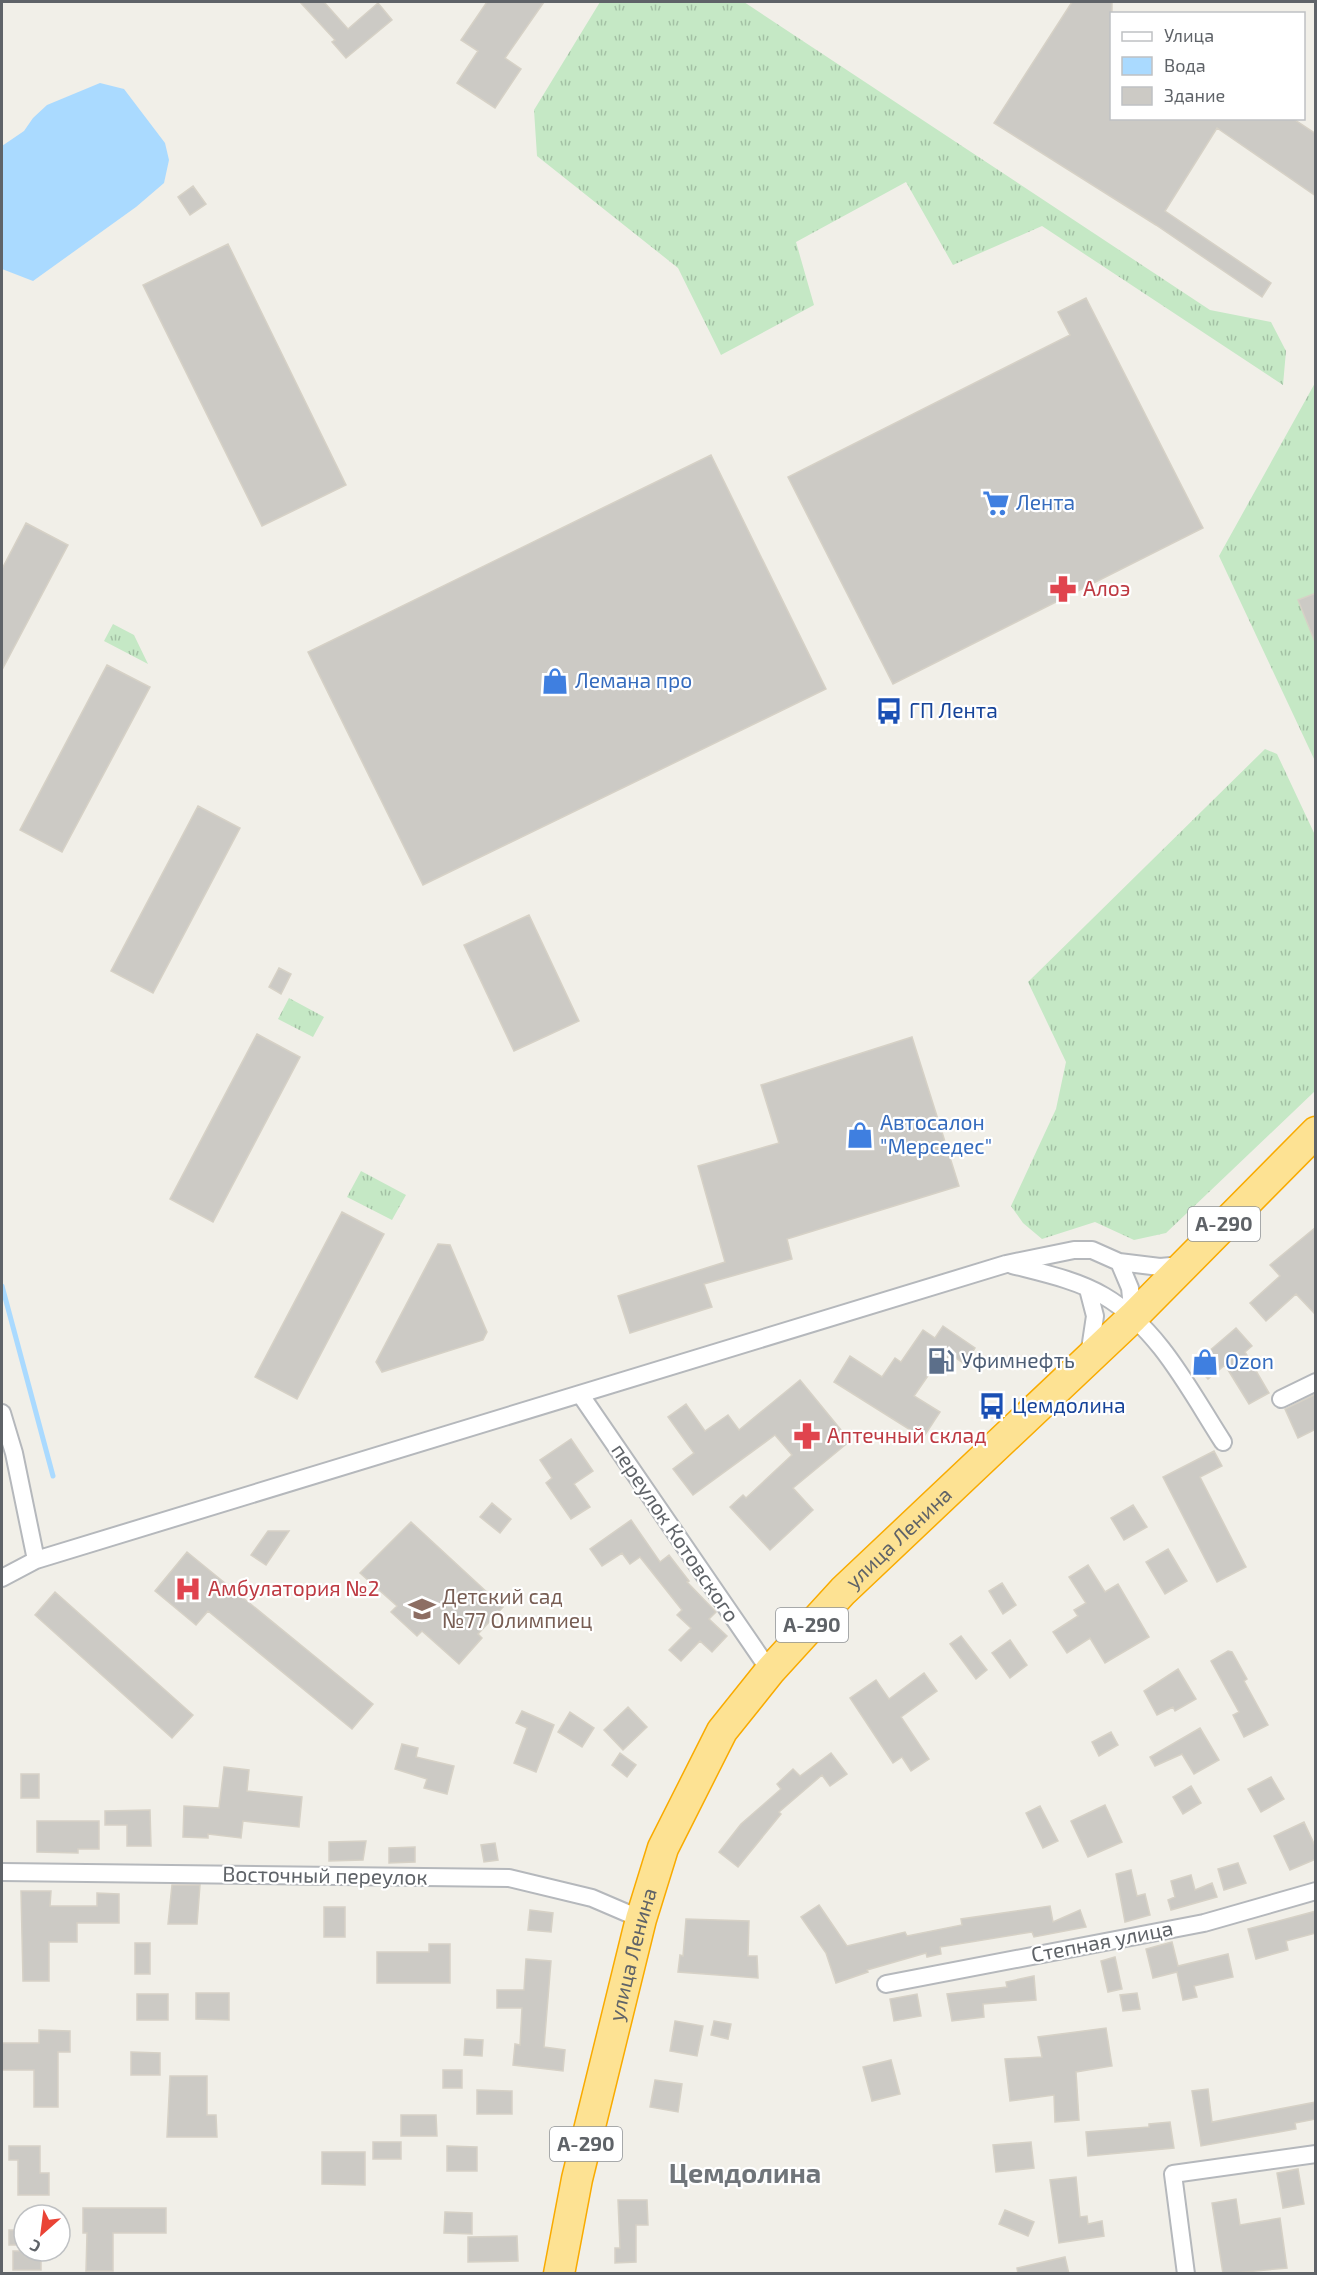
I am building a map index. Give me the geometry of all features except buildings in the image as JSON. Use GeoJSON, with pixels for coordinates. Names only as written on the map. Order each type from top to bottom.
{"type":"FeatureCollection","features":[{"type":"Feature","properties":{"kind":"highway","name":"улица Ленина"},"geometry":{"type":"LineString","coordinates":[[559,2274],[577,2179],[641,1919],[663,1848],[692,1786],[722,1731],[770,1671],[843,1591],[1133,1317],[1316,1132]]}},
{"type":"Feature","properties":{"kind":"street"},"geometry":{"type":"LineString","coordinates":[[2,1578],[36,1560],[1006,1264],[1074,1250],[1092,1250],[1119,1262],[1160,1267],[1182,1265]]}},
{"type":"Feature","properties":{"kind":"street"},"geometry":{"type":"LineString","coordinates":[[1119,1262],[1130,1288],[1133,1317]]}},
{"type":"Feature","properties":{"kind":"street"},"geometry":{"type":"LineString","coordinates":[[1006,1264],[1046,1273],[1088,1289],[1104,1296],[1133,1317],[1166,1355],[1223,1442]]}},
{"type":"Feature","properties":{"kind":"street"},"geometry":{"type":"LineString","coordinates":[[1088,1289],[1095,1316],[1089,1357]]}},
{"type":"Feature","properties":{"kind":"street"},"geometry":{"type":"LineString","coordinates":[[1281,1399],[1316,1382]]}},
{"type":"Feature","properties":{"kind":"street","name":"переулок Котовского"},"geometry":{"type":"LineString","coordinates":[[580,1394],[770,1671]]}},
{"type":"Feature","properties":{"kind":"street"},"geometry":{"type":"LineString","coordinates":[[2,1413],[26,1504],[36,1560]]}},
{"type":"Feature","properties":{"kind":"street","name":"Восточный переулок"},"geometry":{"type":"LineString","coordinates":[[2,1872],[509,1878],[592,1898],[641,1919]]}},
{"type":"Feature","properties":{"kind":"street","name":"Степная улица"},"geometry":{"type":"LineString","coordinates":[[886,1984],[1204,1923],[1316,1892]]}},
{"type":"Feature","properties":{"kind":"street"},"geometry":{"type":"LineString","coordinates":[[1186,2274],[1173,2174],[1316,2154]]}},
{"type":"Feature","properties":{"kind":"green space"},"geometry":{"type":"Polygon","coordinates":[[[600,2],[744,2],[1210,310],[1271,322],[1286,351],[1283,385],[1042,226],[953,265],[906,182],[796,242],[814,305],[721,355],[678,268],[537,156],[534,110],[600,2]]]}},
{"type":"Feature","properties":{"kind":"green space"},"geometry":{"type":"Polygon","coordinates":[[[1315,383],[1315,761],[1219,556],[1315,383]]]}},
{"type":"Feature","properties":{"kind":"green space"},"geometry":{"type":"Polygon","coordinates":[[[113,624],[134,635],[148,664],[104,641],[113,624]]]}},
{"type":"Feature","properties":{"kind":"green space"},"geometry":{"type":"Polygon","coordinates":[[[1265,749],[1277,754],[1315,835],[1315,1091],[1166,1233],[1134,1240],[1095,1222],[1042,1239],[1023,1223],[1011,1206],[1056,1109],[1066,1062],[1028,982],[1265,749]]]}},
{"type":"Feature","properties":{"kind":"green space"},"geometry":{"type":"Polygon","coordinates":[[[289,998],[324,1017],[313,1037],[278,1019],[289,998]]]}},
{"type":"Feature","properties":{"kind":"green space"},"geometry":{"type":"Polygon","coordinates":[[[361,1171],[406,1195],[392,1220],[347,1197],[361,1171]]]}},
{"type":"Feature","properties":{"kind":"water"},"geometry":{"type":"Polygon","coordinates":[[[100,83],[124,89],[165,143],[169,160],[164,183],[136,207],[33,281],[2,269],[2,146],[24,131],[33,118],[47,105],[100,83]]]}},
{"type":"Feature","properties":{"kind":"waterway"},"geometry":{"type":"LineString","coordinates":[[2,1286],[53,1476]]}},
{"type":"Feature","properties":{"kind":"place","name":"Лента"},"geometry":{"type":"Point","coordinates":[996,503]}},
{"type":"Feature","properties":{"kind":"place","name":"Алоэ"},"geometry":{"type":"Point","coordinates":[1063,589]}},
{"type":"Feature","properties":{"kind":"place","name":"Лемана про"},"geometry":{"type":"Point","coordinates":[555,681]}},
{"type":"Feature","properties":{"kind":"place","name":"ГП Лента"},"geometry":{"type":"Point","coordinates":[889,711]}},
{"type":"Feature","properties":{"kind":"place","name":"Автосалон \"Мерседес\""},"geometry":{"type":"Point","coordinates":[860,1135]}},
{"type":"Feature","properties":{"kind":"place","name":"Уфимнефть"},"geometry":{"type":"Point","coordinates":[941,1361]}},
{"type":"Feature","properties":{"kind":"place","name":"Ozon"},"geometry":{"type":"Point","coordinates":[1205,1362]}},
{"type":"Feature","properties":{"kind":"place","name":"Цемдолина"},"geometry":{"type":"Point","coordinates":[992,1406]}},
{"type":"Feature","properties":{"kind":"place","name":"Аптечный склад"},"geometry":{"type":"Point","coordinates":[807,1436]}},
{"type":"Feature","properties":{"kind":"place","name":"Амбулатория №2"},"geometry":{"type":"Point","coordinates":[188,1589]}},
{"type":"Feature","properties":{"kind":"place","name":"Детский сад №77 Олимпиец"},"geometry":{"type":"Point","coordinates":[422,1609]}},
{"type":"Feature","properties":{"kind":"district","name":"Цемдолина"},"geometry":{"type":"Point","coordinates":[745,2174]}}]}
